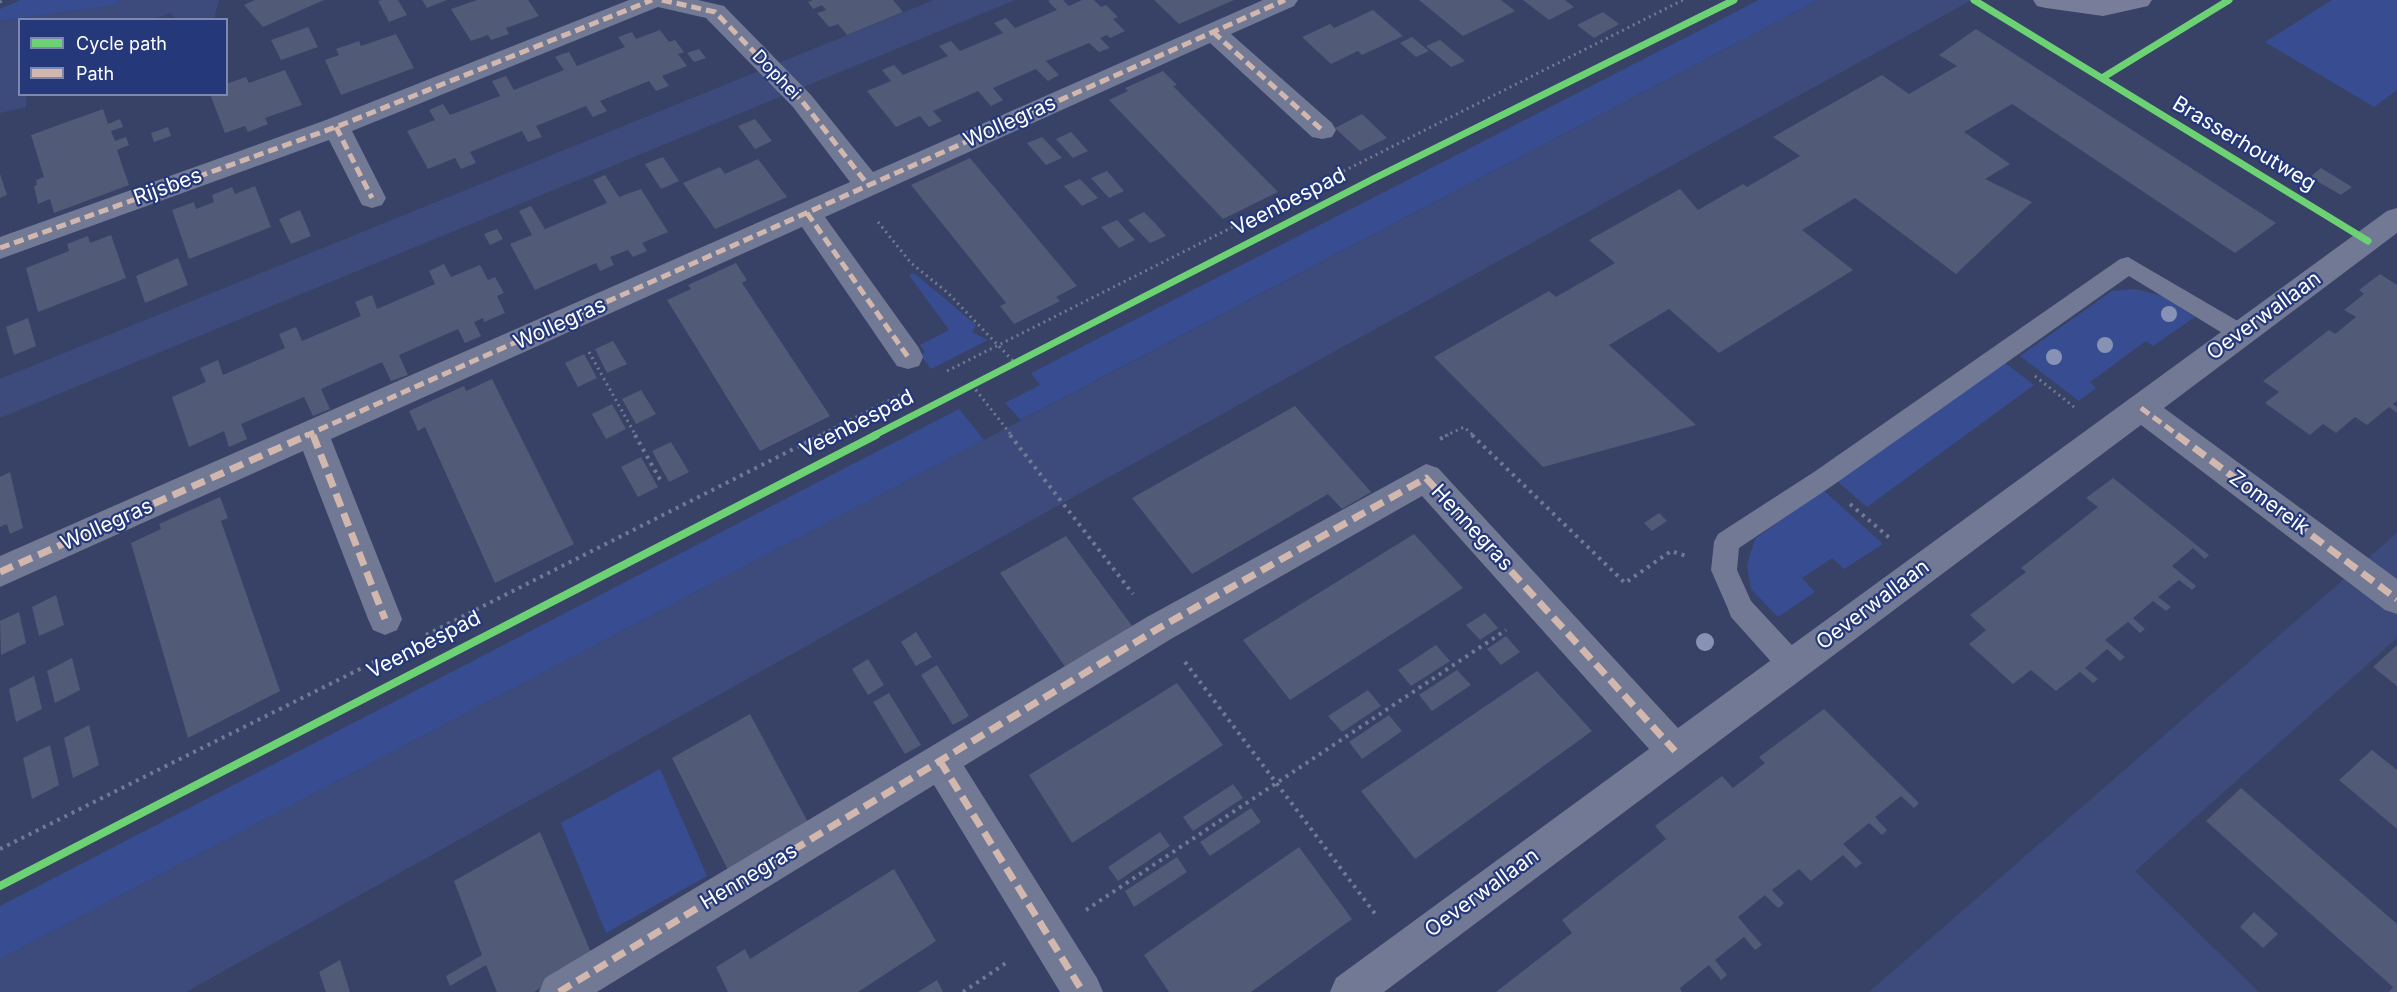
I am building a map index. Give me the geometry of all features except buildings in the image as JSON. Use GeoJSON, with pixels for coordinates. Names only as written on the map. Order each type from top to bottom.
{"type":"FeatureCollection","features":[{"type":"Feature","properties":{"kind":"main road"},"geometry":{"type":"LineString","coordinates":[[2046,0],[2103,8],[2139,0]]}},
{"type":"Feature","properties":{"kind":"street","name":"Rijsbes"},"geometry":{"type":"LineString","coordinates":[[0,248],[336,127],[652,0]]}},
{"type":"Feature","properties":{"kind":"street","name":"Dophei"},"geometry":{"type":"LineString","coordinates":[[662,0],[715,12],[802,100],[868,185]]}},
{"type":"Feature","properties":{"kind":"street","name":"Wollegras"},"geometry":{"type":"LineString","coordinates":[[0,572],[313,435],[1285,0]]}},
{"type":"Feature","properties":{"kind":"street"},"geometry":{"type":"LineString","coordinates":[[1213,32],[1322,130]]}},
{"type":"Feature","properties":{"kind":"street"},"geometry":{"type":"LineString","coordinates":[[336,127],[372,198]]}},
{"type":"Feature","properties":{"kind":"street"},"geometry":{"type":"LineString","coordinates":[[807,213],[908,357]]}},
{"type":"Feature","properties":{"kind":"street","name":"Oeverwallaan"},"geometry":{"type":"LineString","coordinates":[[1350,992],[1403,950],[1793,666],[1922,568],[2397,218]]}},
{"type":"Feature","properties":{"kind":"street","name":"Zomereik"},"geometry":{"type":"LineString","coordinates":[[2140,408],[2397,599]]}},
{"type":"Feature","properties":{"kind":"street"},"geometry":{"type":"LineString","coordinates":[[313,435],[385,619]]}},
{"type":"Feature","properties":{"kind":"street","name":"Hennegras"},"geometry":{"type":"LineString","coordinates":[[559,992],[1159,628],[1426,478],[1675,751]]}},
{"type":"Feature","properties":{"kind":"street"},"geometry":{"type":"LineString","coordinates":[[940,761],[1083,992]]}},
{"type":"Feature","properties":{"kind":"lane"},"geometry":{"type":"LineString","coordinates":[[1793,666],[1741,609],[1724,570],[1727,542],[1823,479],[2128,265],[2240,333]]}},
{"type":"Feature","properties":{"kind":"path"},"geometry":{"type":"LineString","coordinates":[[0,2],[5,0]]}},
{"type":"Feature","properties":{"kind":"path"},"geometry":{"type":"LineString","coordinates":[[0,849],[1683,0]]}},
{"type":"Feature","properties":{"kind":"path"},"geometry":{"type":"LineString","coordinates":[[1322,130],[1365,171]]}},
{"type":"Feature","properties":{"kind":"path"},"geometry":{"type":"LineString","coordinates":[[868,185],[862,201],[911,263],[948,292],[1015,363]]}},
{"type":"Feature","properties":{"kind":"path"},"geometry":{"type":"LineString","coordinates":[[571,320],[662,483]]}},
{"type":"Feature","properties":{"kind":"path"},"geometry":{"type":"LineString","coordinates":[[2004,352],[2108,433]]}},
{"type":"Feature","properties":{"kind":"path"},"geometry":{"type":"LineString","coordinates":[[908,357],[925,382]]}},
{"type":"Feature","properties":{"kind":"path"},"geometry":{"type":"LineString","coordinates":[[1006,367],[1026,357]]}},
{"type":"Feature","properties":{"kind":"path"},"geometry":{"type":"LineString","coordinates":[[964,389],[981,380]]}},
{"type":"Feature","properties":{"kind":"path"},"geometry":{"type":"LineString","coordinates":[[972,384],[1403,950]]}},
{"type":"Feature","properties":{"kind":"path"},"geometry":{"type":"LineString","coordinates":[[1426,478],[1408,457],[1464,427],[1625,583],[1671,551],[1724,570]]}},
{"type":"Feature","properties":{"kind":"path"},"geometry":{"type":"LineString","coordinates":[[1823,479],[1922,568]]}},
{"type":"Feature","properties":{"kind":"path"},"geometry":{"type":"LineString","coordinates":[[963,992],[1543,606]]}},
{"type":"Feature","properties":{"kind":"path"},"geometry":{"type":"LineString","coordinates":[[385,619],[395,651]]}},
{"type":"Feature","properties":{"kind":"shaded area"},"geometry":{"type":"Polygon","coordinates":[[[21,0],[122,0],[114,5],[0,21],[0,9],[21,0]]]}},
{"type":"Feature","properties":{"kind":"shaded area"},"geometry":{"type":"Polygon","coordinates":[[[122,0],[219,0],[214,18],[176,18],[170,13],[156,18],[21,18],[114,5],[122,0]]]}},
{"type":"Feature","properties":{"kind":"shaded area"},"geometry":{"type":"Polygon","coordinates":[[[934,0],[1015,0],[0,418],[0,379],[934,0]]]}},
{"type":"Feature","properties":{"kind":"shaded area"},"geometry":{"type":"Polygon","coordinates":[[[1759,0],[1818,0],[1021,420],[1005,403],[1040,385],[1031,373],[1759,0]]]}},
{"type":"Feature","properties":{"kind":"shaded area"},"geometry":{"type":"Polygon","coordinates":[[[1818,0],[1972,0],[1310,365],[186,992],[0,992],[0,959],[1818,0]]]}},
{"type":"Feature","properties":{"kind":"shaded area"},"geometry":{"type":"Polygon","coordinates":[[[2332,0],[2397,0],[2397,90],[2374,107],[2265,42],[2332,0]]]}},
{"type":"Feature","properties":{"kind":"shaded area"},"geometry":{"type":"Polygon","coordinates":[[[18,18],[18,96],[26,96],[26,107],[0,113],[0,21],[18,18]]]}},
{"type":"Feature","properties":{"kind":"shaded area"},"geometry":{"type":"Polygon","coordinates":[[[914,273],[976,325],[972,332],[988,340],[931,369],[920,355],[925,352],[920,345],[949,330],[909,275],[914,273]]]}},
{"type":"Feature","properties":{"kind":"shaded area"},"geometry":{"type":"Polygon","coordinates":[[[2135,289],[2162,296],[2195,317],[2153,346],[2146,341],[2090,382],[2096,388],[2079,401],[2020,356],[2112,291],[2135,289]]]}},
{"type":"Feature","properties":{"kind":"shaded area"},"geometry":{"type":"Polygon","coordinates":[[[2004,362],[2034,385],[1867,507],[1837,481],[2004,362]]]}},
{"type":"Feature","properties":{"kind":"shaded area"},"geometry":{"type":"Polygon","coordinates":[[[959,409],[984,440],[0,959],[0,906],[959,409]]]}},
{"type":"Feature","properties":{"kind":"shaded area"},"geometry":{"type":"Polygon","coordinates":[[[1823,490],[1883,544],[1844,569],[1832,558],[1802,578],[1815,592],[1778,617],[1751,589],[1747,565],[1755,539],[1823,490]]]}},
{"type":"Feature","properties":{"kind":"shaded area"},"geometry":{"type":"Polygon","coordinates":[[[2397,533],[2397,638],[2135,871],[2259,992],[1869,992],[2397,533]]]}},
{"type":"Feature","properties":{"kind":"shaded area"},"geometry":{"type":"Polygon","coordinates":[[[660,769],[707,876],[606,933],[561,823],[660,769]]]}},
{"type":"Feature","properties":{"kind":"marked path"},"geometry":{"type":"LineString","coordinates":[[0,248],[336,127],[652,0]]}},
{"type":"Feature","properties":{"kind":"marked path"},"geometry":{"type":"LineString","coordinates":[[662,0],[715,12],[802,101],[868,185]]}},
{"type":"Feature","properties":{"kind":"marked path"},"geometry":{"type":"LineString","coordinates":[[0,572],[1285,0]]}},
{"type":"Feature","properties":{"kind":"marked path"},"geometry":{"type":"LineString","coordinates":[[1213,32],[1322,130]]}},
{"type":"Feature","properties":{"kind":"marked path"},"geometry":{"type":"LineString","coordinates":[[336,127],[372,198]]}},
{"type":"Feature","properties":{"kind":"marked path"},"geometry":{"type":"LineString","coordinates":[[807,213],[908,357]]}},
{"type":"Feature","properties":{"kind":"marked path"},"geometry":{"type":"LineString","coordinates":[[2141,408],[2397,599]]}},
{"type":"Feature","properties":{"kind":"marked path"},"geometry":{"type":"LineString","coordinates":[[313,435],[385,619]]}},
{"type":"Feature","properties":{"kind":"marked path"},"geometry":{"type":"LineString","coordinates":[[559,992],[1159,628],[1426,478],[1675,751]]}},
{"type":"Feature","properties":{"kind":"marked path"},"geometry":{"type":"LineString","coordinates":[[940,761],[1083,992]]}},
{"type":"Feature","properties":{"kind":"cycle path","name":"Veenbespad"},"geometry":{"type":"LineString","coordinates":[[0,886],[1373,179],[1734,0]]}},
{"type":"Feature","properties":{"kind":"cycle path","name":"Brasserhoutweg"},"geometry":{"type":"LineString","coordinates":[[1974,0],[2368,241]]}},
{"type":"Feature","properties":{"kind":"cycle path"},"geometry":{"type":"LineString","coordinates":[[2102,78],[2229,0]]}}]}
